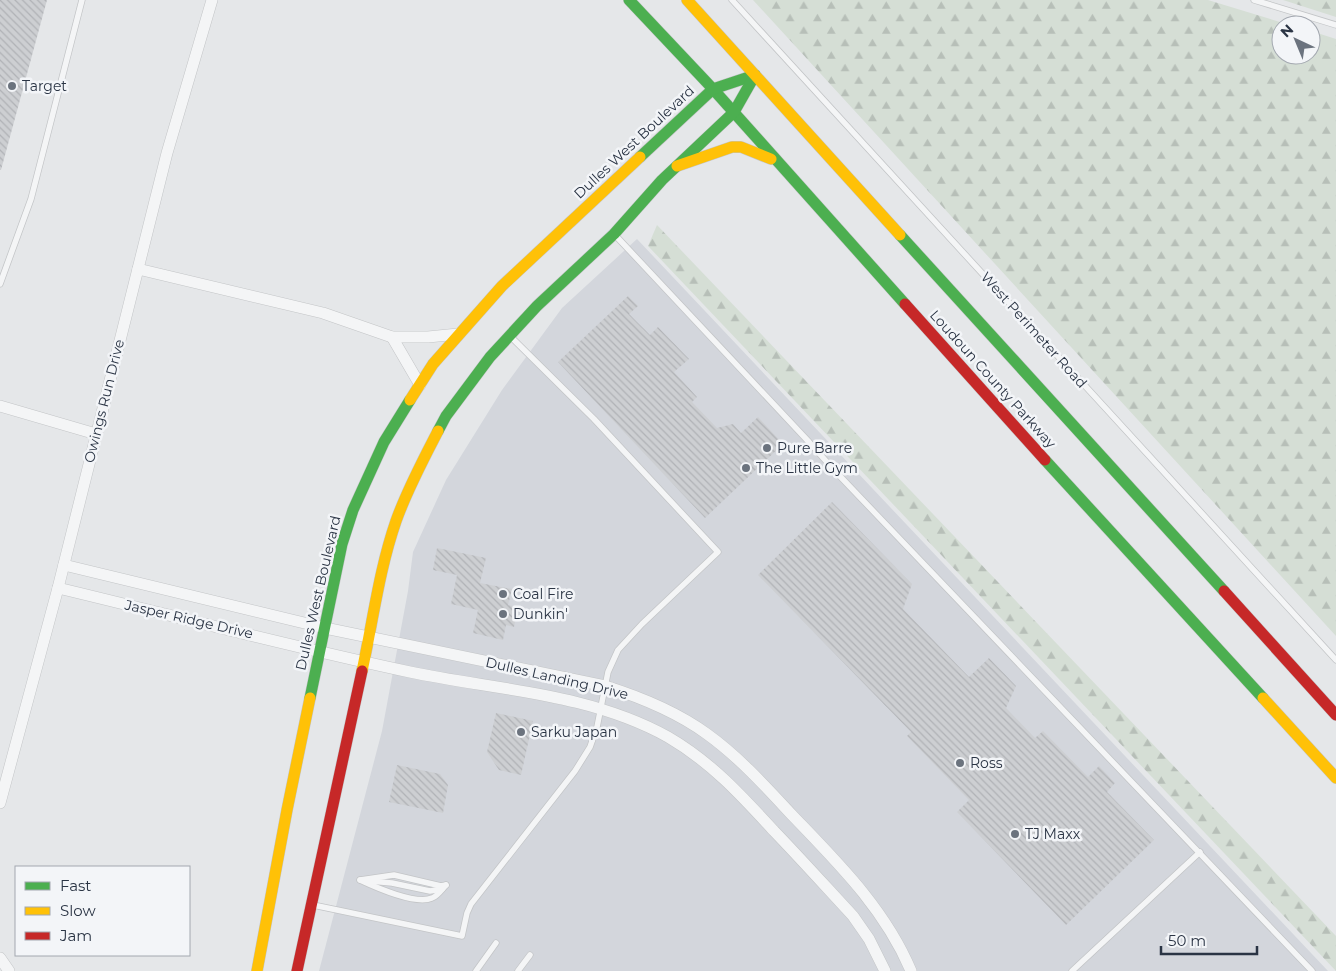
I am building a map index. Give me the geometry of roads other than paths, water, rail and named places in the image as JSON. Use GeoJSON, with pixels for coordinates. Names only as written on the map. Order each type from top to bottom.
{"type":"FeatureCollection","features":[{"type":"Feature","properties":{"kind":"street","name":"Owings Run Drive"},"geometry":{"type":"LineString","coordinates":[[0,802],[64,565],[166,153],[212,0]]}},
{"type":"Feature","properties":{"kind":"street","name":"Loudoun County Parkway"},"geometry":{"type":"LineString","coordinates":[[629,0],[734,112],[1027,440],[1336,778]]}},
{"type":"Feature","properties":{"kind":"street","name":"Loudoun County Parkway"},"geometry":{"type":"LineString","coordinates":[[687,0],[1336,715]]}},
{"type":"Feature","properties":{"kind":"street"},"geometry":{"type":"LineString","coordinates":[[297,971],[379,583],[396,521],[420,464],[446,416],[467,386],[509,335],[614,234],[650,192],[734,112],[755,75]]}},
{"type":"Feature","properties":{"kind":"street","name":"Dulles West Boulevard"},"geometry":{"type":"LineString","coordinates":[[256,971],[342,544],[353,510],[384,442],[433,364],[458,334],[509,280],[712,89],[755,75]]}},
{"type":"Feature","properties":{"kind":"street"},"geometry":{"type":"LineString","coordinates":[[677,166],[732,147],[748,149],[779,163]]}},
{"type":"Feature","properties":{"kind":"street"},"geometry":{"type":"LineString","coordinates":[[138,269],[323,313],[392,336],[428,337],[458,334]]}},
{"type":"Feature","properties":{"kind":"street"},"geometry":{"type":"LineString","coordinates":[[392,336],[420,385]]}},
{"type":"Feature","properties":{"kind":"street"},"geometry":{"type":"LineString","coordinates":[[0,406],[96,434]]}},
{"type":"Feature","properties":{"kind":"street","name":"Jasper Ridge Drive"},"geometry":{"type":"LineString","coordinates":[[64,565],[325,628]]}},
{"type":"Feature","properties":{"kind":"street","name":"Jasper Ridge Drive"},"geometry":{"type":"LineString","coordinates":[[58,588],[320,651]]}},
{"type":"Feature","properties":{"kind":"street","name":"Dulles Landing Drive"},"geometry":{"type":"LineString","coordinates":[[325,628],[604,686],[631,694],[674,714],[706,733],[742,763],[846,871],[883,918],[900,946],[911,971]]}},
{"type":"Feature","properties":{"kind":"street","name":"Dulles Landing Drive"},"geometry":{"type":"LineString","coordinates":[[320,651],[411,672],[555,697],[601,708],[667,737],[710,766],[733,786],[853,916],[869,940],[885,971]]}},
{"type":"Feature","properties":{"kind":"street"},"geometry":{"type":"LineString","coordinates":[[0,958],[9,971]]}},
{"type":"Feature","properties":{"kind":"lane"},"geometry":{"type":"LineString","coordinates":[[0,284],[31,199],[82,0]]}},
{"type":"Feature","properties":{"kind":"lane","name":"West Perimeter Road"},"geometry":{"type":"LineString","coordinates":[[732,0],[1336,660]]}},
{"type":"Feature","properties":{"kind":"lane"},"geometry":{"type":"LineString","coordinates":[[1254,0],[1336,25]]}},
{"type":"Feature","properties":{"kind":"lane"},"geometry":{"type":"LineString","coordinates":[[614,234],[810,442],[834,470],[1312,971]]}},
{"type":"Feature","properties":{"kind":"lane"},"geometry":{"type":"LineString","coordinates":[[312,905],[462,936],[471,904],[585,756],[594,737],[604,686],[614,658],[624,642],[718,552],[594,419],[509,335]]}},
{"type":"Feature","properties":{"kind":"lane"},"geometry":{"type":"LineString","coordinates":[[1072,971],[1200,852]]}},
{"type":"Feature","properties":{"kind":"lane"},"geometry":{"type":"LineString","coordinates":[[360,880],[392,883],[430,891],[444,887],[432,898],[425,900],[389,893],[360,880]]}},
{"type":"Feature","properties":{"kind":"lane"},"geometry":{"type":"LineString","coordinates":[[476,971],[496,943]]}},
{"type":"Feature","properties":{"kind":"lane"},"geometry":{"type":"LineString","coordinates":[[518,971],[530,955]]}},
{"type":"Feature","properties":{"kind":"place","name":"Target"},"geometry":{"type":"Point","coordinates":[12,86]}},
{"type":"Feature","properties":{"kind":"place","name":"Pure Barre"},"geometry":{"type":"Point","coordinates":[767,448]}},
{"type":"Feature","properties":{"kind":"place","name":"The Little Gym"},"geometry":{"type":"Point","coordinates":[746,468]}},
{"type":"Feature","properties":{"kind":"place","name":"Coal Fire"},"geometry":{"type":"Point","coordinates":[503,594]}},
{"type":"Feature","properties":{"kind":"place","name":"Dunkin'"},"geometry":{"type":"Point","coordinates":[503,614]}},
{"type":"Feature","properties":{"kind":"place","name":"Sarku Japan"},"geometry":{"type":"Point","coordinates":[521,732]}},
{"type":"Feature","properties":{"kind":"place","name":"Ross"},"geometry":{"type":"Point","coordinates":[960,763]}},
{"type":"Feature","properties":{"kind":"place","name":"TJ Maxx"},"geometry":{"type":"Point","coordinates":[1015,834]}}]}
